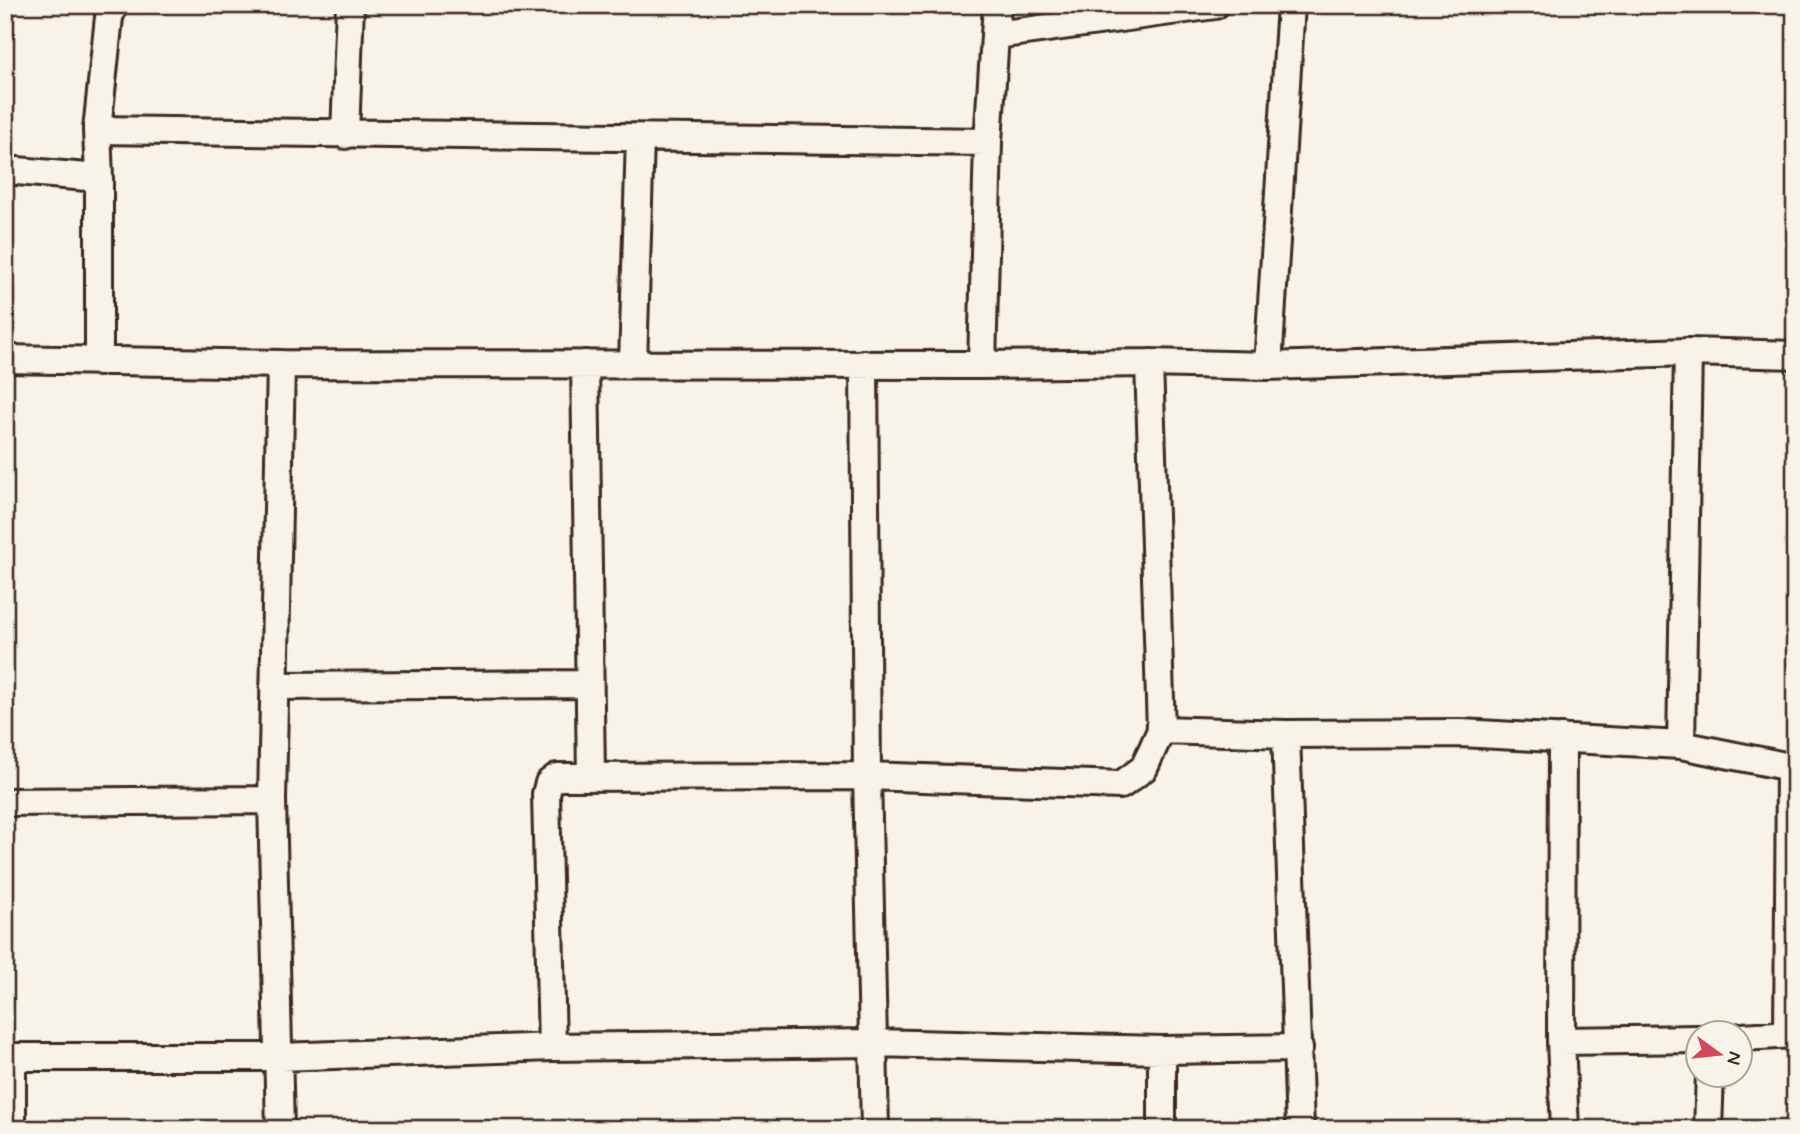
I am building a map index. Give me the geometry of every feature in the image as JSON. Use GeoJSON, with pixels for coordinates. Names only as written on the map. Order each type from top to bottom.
{"type":"FeatureCollection","features":[{"type":"Feature","properties":{"kind":"street"},"geometry":{"type":"LineString","coordinates":[[99,362],[97,130],[109,17],[114,5]]}},
{"type":"Feature","properties":{"kind":"street"},"geometry":{"type":"LineString","coordinates":[[345,135],[350,5]]}},
{"type":"Feature","properties":{"kind":"street"},"geometry":{"type":"LineString","coordinates":[[982,365],[989,142],[997,5]]}},
{"type":"Feature","properties":{"kind":"street"},"geometry":{"type":"LineString","coordinates":[[996,35],[1215,5]]}},
{"type":"Feature","properties":{"kind":"street"},"geometry":{"type":"LineString","coordinates":[[1268,366],[1291,5]]}},
{"type":"Feature","properties":{"kind":"street"},"geometry":{"type":"LineString","coordinates":[[97,130],[989,142]]}},
{"type":"Feature","properties":{"kind":"street"},"geometry":{"type":"LineString","coordinates":[[633,364],[640,138]]}},
{"type":"Feature","properties":{"kind":"street"},"geometry":{"type":"LineString","coordinates":[[5,170],[99,178]]}},
{"type":"Feature","properties":{"kind":"street"},"geometry":{"type":"LineString","coordinates":[[1681,745],[1688,352]]}},
{"type":"Feature","properties":{"kind":"street"},"geometry":{"type":"LineString","coordinates":[[5,359],[281,364],[1149,363],[1268,366],[1688,352],[1795,355]]}},
{"type":"Feature","properties":{"kind":"street"},"geometry":{"type":"LineString","coordinates":[[552,1047],[546,794],[549,783],[556,777],[867,776],[1121,785],[1144,768],[1161,730],[1149,363]]}},
{"type":"Feature","properties":{"kind":"street"},"geometry":{"type":"LineString","coordinates":[[280,1129],[272,800],[281,364]]}},
{"type":"Feature","properties":{"kind":"street"},"geometry":{"type":"LineString","coordinates":[[584,364],[591,776]]}},
{"type":"Feature","properties":{"kind":"street"},"geometry":{"type":"LineString","coordinates":[[864,364],[867,776],[874,1129]]}},
{"type":"Feature","properties":{"kind":"street"},"geometry":{"type":"LineString","coordinates":[[274,686],[588,684]]}},
{"type":"Feature","properties":{"kind":"street"},"geometry":{"type":"LineString","coordinates":[[1161,730],[1286,734],[1461,733],[1681,745],[1792,768],[1792,1034],[1755,1036]]}},
{"type":"Feature","properties":{"kind":"street"},"geometry":{"type":"LineString","coordinates":[[1286,734],[1300,1129]]}},
{"type":"Feature","properties":{"kind":"street"},"geometry":{"type":"LineString","coordinates":[[1562,738],[1561,1041],[1565,1129]]}},
{"type":"Feature","properties":{"kind":"street"},"geometry":{"type":"LineString","coordinates":[[5,802],[272,800]]}},
{"type":"Feature","properties":{"kind":"street"},"geometry":{"type":"LineString","coordinates":[[1561,1041],[1685,1039]]}},
{"type":"Feature","properties":{"kind":"street"},"geometry":{"type":"LineString","coordinates":[[12,1129],[8,1057],[280,1056],[552,1047],[873,1043],[1162,1050],[1298,1048]]}},
{"type":"Feature","properties":{"kind":"street"},"geometry":{"type":"LineString","coordinates":[[1162,1050],[1162,1129]]}},
{"type":"Feature","properties":{"kind":"street"},"geometry":{"type":"LineString","coordinates":[[1708,1129],[1709,1088]]}}]}
